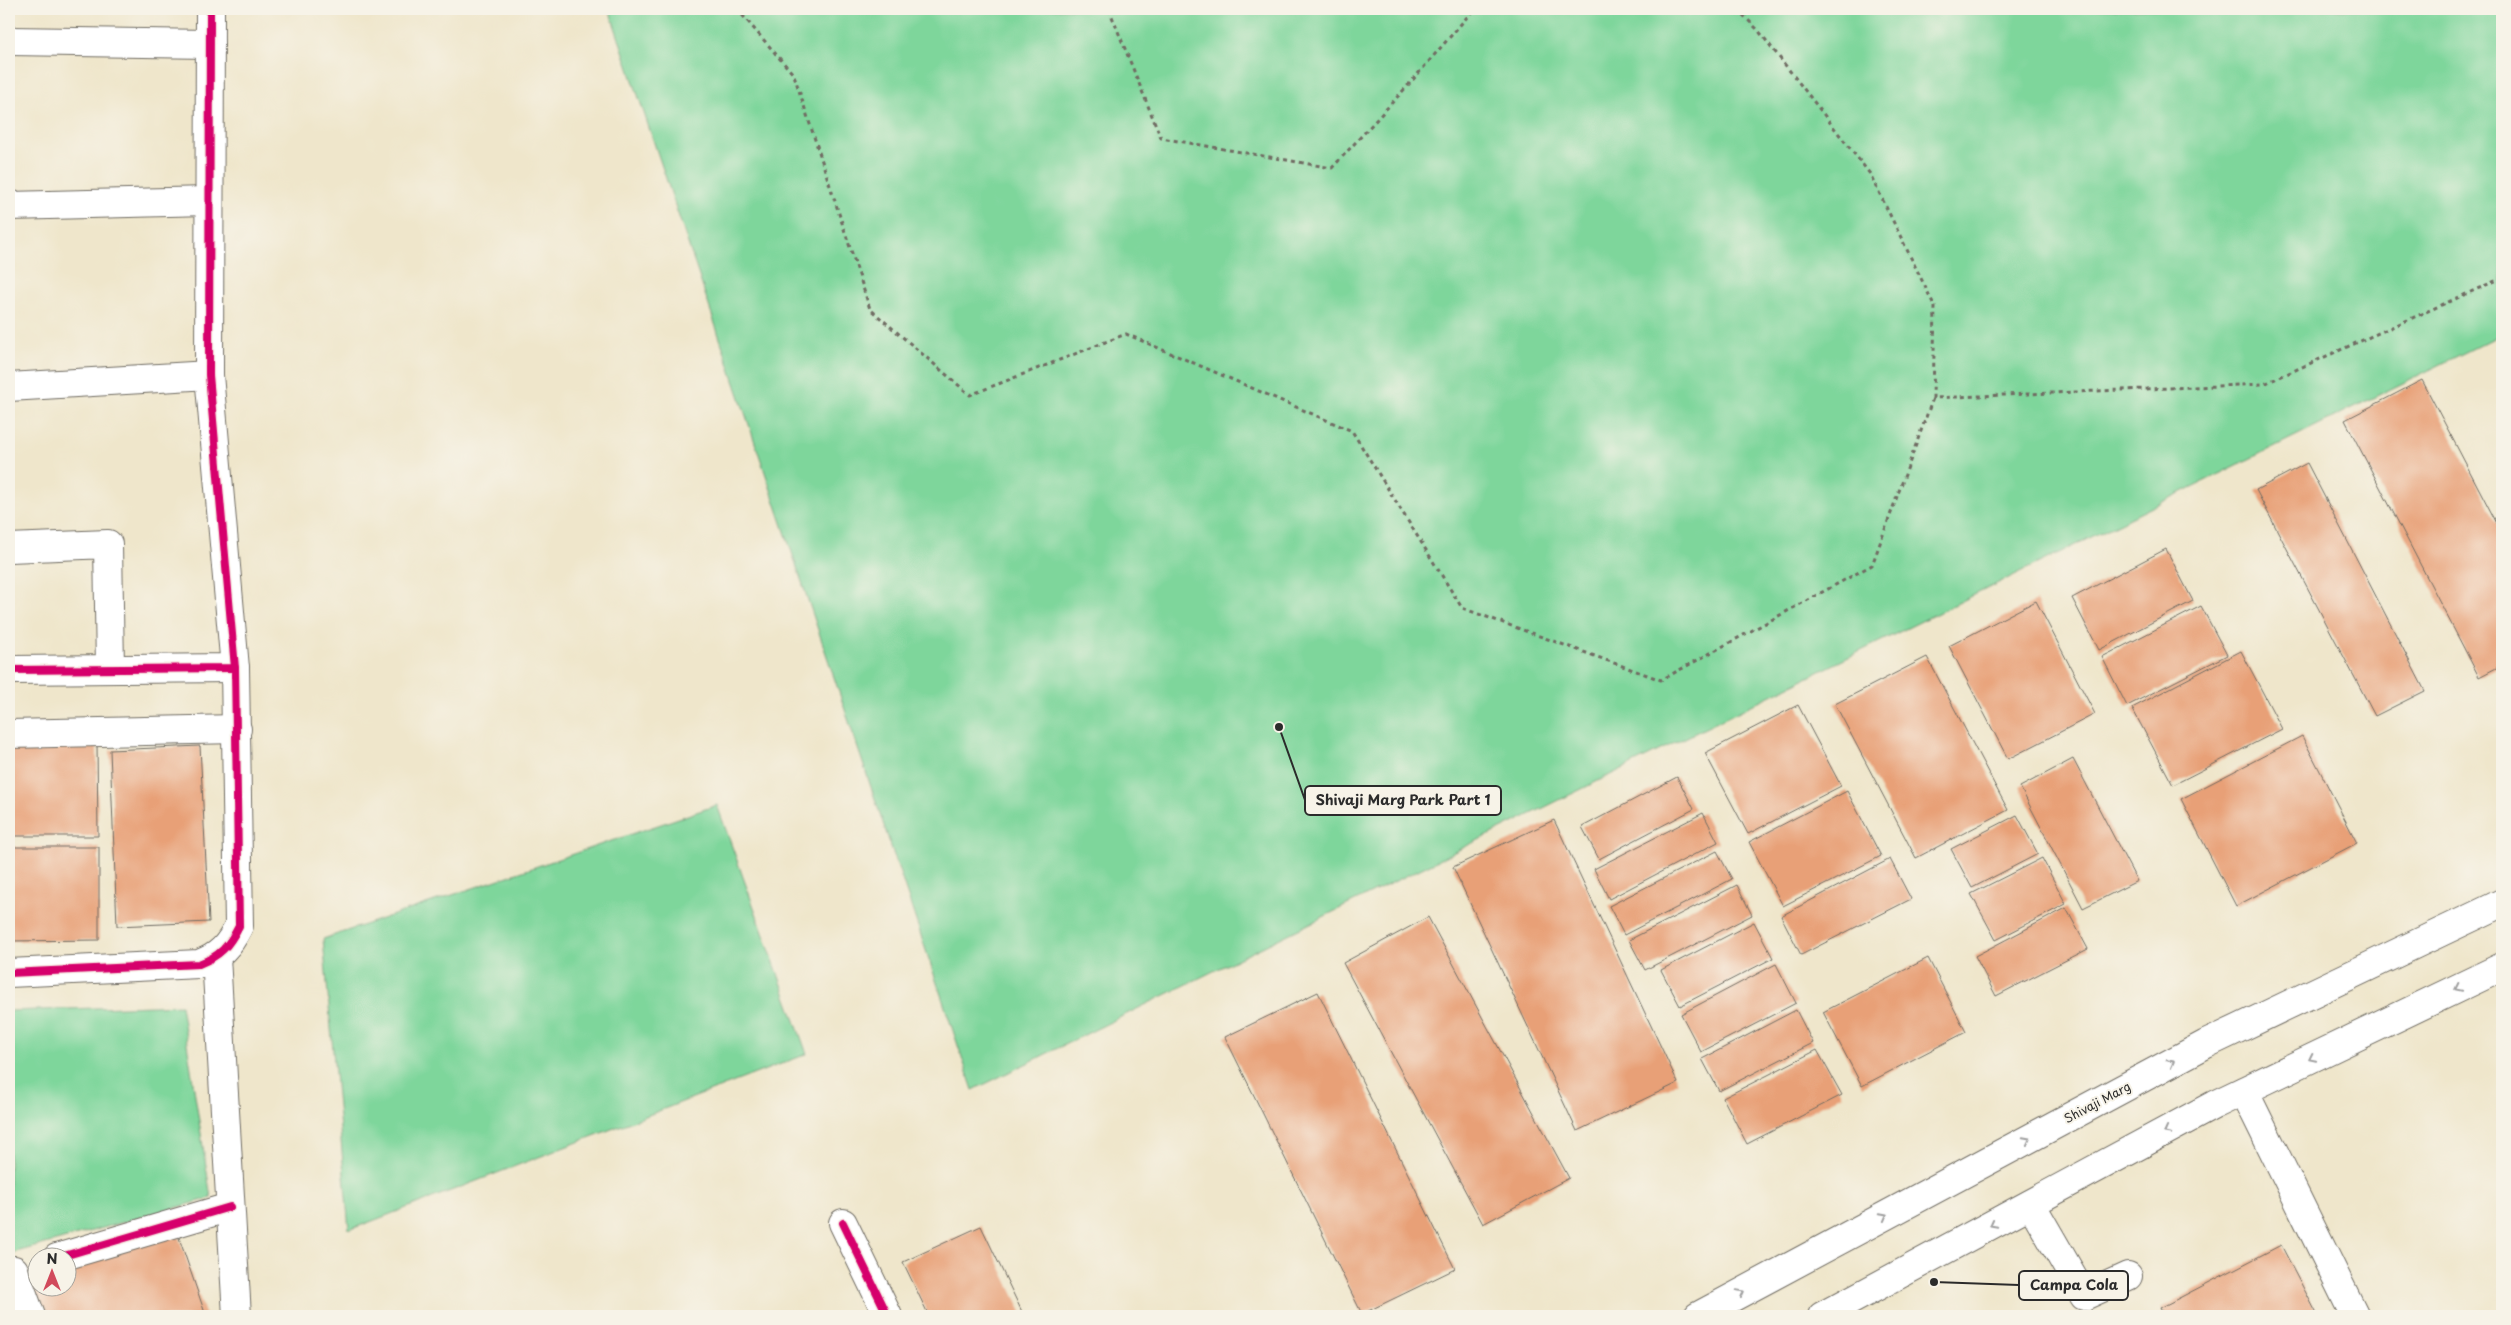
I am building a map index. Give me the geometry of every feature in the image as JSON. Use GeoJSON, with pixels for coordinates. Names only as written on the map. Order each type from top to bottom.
{"type":"FeatureCollection","features":[{"type":"Feature","properties":{"kind":"street"},"geometry":{"type":"LineString","coordinates":[[9,973],[199,964],[216,957],[229,945],[239,926],[235,668],[209,375],[210,9]]}},
{"type":"Feature","properties":{"kind":"street"},"geometry":{"type":"LineString","coordinates":[[9,41],[210,44]]}},
{"type":"Feature","properties":{"kind":"street"},"geometry":{"type":"LineString","coordinates":[[9,206],[208,201]]}},
{"type":"Feature","properties":{"kind":"street"},"geometry":{"type":"LineString","coordinates":[[9,387],[209,375]]}},
{"type":"Feature","properties":{"kind":"street"},"geometry":{"type":"LineString","coordinates":[[9,548],[108,544],[110,670]]}},
{"type":"Feature","properties":{"kind":"street"},"geometry":{"type":"LineString","coordinates":[[9,670],[235,668]]}},
{"type":"Feature","properties":{"kind":"street"},"geometry":{"type":"LineString","coordinates":[[9,734],[237,728]]}},
{"type":"Feature","properties":{"kind":"street","name":"Shivaji Marg"},"geometry":{"type":"LineString","coordinates":[[1698,1316],[2206,1044],[2502,903]]}},
{"type":"Feature","properties":{"kind":"street"},"geometry":{"type":"LineString","coordinates":[[216,957],[236,1316]]}},
{"type":"Feature","properties":{"kind":"street"},"geometry":{"type":"LineString","coordinates":[[1822,1316],[2244,1091],[2502,967]]}},
{"type":"Feature","properties":{"kind":"street"},"geometry":{"type":"LineString","coordinates":[[2244,1091],[2355,1316]]}},
{"type":"Feature","properties":{"kind":"street"},"geometry":{"type":"LineString","coordinates":[[2031,1204],[2084,1296],[2128,1276]]}},
{"type":"Feature","properties":{"kind":"street"},"geometry":{"type":"LineString","coordinates":[[78,1252],[230,1207]]}},
{"type":"Feature","properties":{"kind":"street"},"geometry":{"type":"LineString","coordinates":[[843,1223],[888,1316]]}},
{"type":"Feature","properties":{"kind":"street"},"geometry":{"type":"LineString","coordinates":[[20,1268],[31,1316]]}},
{"type":"Feature","properties":{"kind":"path"},"geometry":{"type":"LineString","coordinates":[[737,9],[794,76],[870,309],[970,395],[1126,334],[1352,431],[1462,608],[1661,680],[1872,565],[1933,398],[1934,307],[1870,174],[1758,30],[1737,9]]}},
{"type":"Feature","properties":{"kind":"path"},"geometry":{"type":"LineString","coordinates":[[1109,9],[1161,138],[1332,168],[1411,82],[1474,9]]}},
{"type":"Feature","properties":{"kind":"path"},"geometry":{"type":"LineString","coordinates":[[1933,398],[2264,384],[2502,278]]}},
{"type":"Feature","properties":{"kind":"green space"},"geometry":{"type":"Polygon","coordinates":[[[609,9],[2502,9],[2502,334],[973,1090],[609,9]]]}},
{"type":"Feature","properties":{"kind":"green space"},"geometry":{"type":"Polygon","coordinates":[[[717,805],[807,1054],[349,1230],[323,939],[717,805]]]}},
{"type":"Feature","properties":{"kind":"green space"},"geometry":{"type":"Polygon","coordinates":[[[181,1005],[211,1198],[9,1254],[9,1011],[181,1005]]]}},
{"type":"Feature","properties":{"kind":"building"},"geometry":{"type":"Polygon","coordinates":[[[2422,380],[2502,533],[2502,665],[2479,677],[2345,420],[2422,380]]]}},
{"type":"Feature","properties":{"kind":"building"},"geometry":{"type":"Polygon","coordinates":[[[2307,463],[2425,691],[2375,716],[2256,490],[2307,463]]]}},
{"type":"Feature","properties":{"kind":"building"},"geometry":{"type":"Polygon","coordinates":[[[2166,549],[2193,601],[2099,650],[2072,598],[2166,549]]]}},
{"type":"Feature","properties":{"kind":"building"},"geometry":{"type":"Polygon","coordinates":[[[2036,601],[2095,714],[2008,759],[1949,646],[2036,601]]]}},
{"type":"Feature","properties":{"kind":"building"},"geometry":{"type":"Polygon","coordinates":[[[2201,606],[2227,655],[2127,706],[2102,657],[2201,606]]]}},
{"type":"Feature","properties":{"kind":"building"},"geometry":{"type":"Polygon","coordinates":[[[2241,651],[2282,729],[2173,785],[2132,708],[2241,651]]]}},
{"type":"Feature","properties":{"kind":"building"},"geometry":{"type":"Polygon","coordinates":[[[1927,657],[2008,810],[1916,858],[1835,704],[1927,657]]]}},
{"type":"Feature","properties":{"kind":"building"},"geometry":{"type":"Polygon","coordinates":[[[1798,705],[1841,786],[1748,834],[1705,753],[1798,705]]]}},
{"type":"Feature","properties":{"kind":"building"},"geometry":{"type":"Polygon","coordinates":[[[2302,736],[2357,843],[2236,906],[2181,799],[2302,736]]]}},
{"type":"Feature","properties":{"kind":"building"},"geometry":{"type":"Polygon","coordinates":[[[9,743],[97,743],[98,836],[9,836],[9,743]]]}},
{"type":"Feature","properties":{"kind":"building"},"geometry":{"type":"Polygon","coordinates":[[[200,746],[209,922],[117,926],[110,750],[200,746]]]}},
{"type":"Feature","properties":{"kind":"building"},"geometry":{"type":"Polygon","coordinates":[[[2073,759],[2137,881],[2083,908],[2020,787],[2073,759]]]}},
{"type":"Feature","properties":{"kind":"building"},"geometry":{"type":"Polygon","coordinates":[[[1677,777],[1694,809],[1599,859],[1582,827],[1677,777]]]}},
{"type":"Feature","properties":{"kind":"building"},"geometry":{"type":"Polygon","coordinates":[[[1847,791],[1881,856],[1783,906],[1749,842],[1847,791]]]}},
{"type":"Feature","properties":{"kind":"building"},"geometry":{"type":"Polygon","coordinates":[[[1703,813],[1718,842],[1609,899],[1594,869],[1703,813]]]}},
{"type":"Feature","properties":{"kind":"building"},"geometry":{"type":"Polygon","coordinates":[[[2017,815],[2038,854],[1972,888],[1951,849],[2017,815]]]}},
{"type":"Feature","properties":{"kind":"building"},"geometry":{"type":"Polygon","coordinates":[[[1554,820],[1678,1083],[1577,1131],[1453,867],[1554,820]]]}},
{"type":"Feature","properties":{"kind":"building"},"geometry":{"type":"Polygon","coordinates":[[[9,847],[99,847],[99,940],[9,941],[9,847]]]}},
{"type":"Feature","properties":{"kind":"building"},"geometry":{"type":"Polygon","coordinates":[[[1717,851],[1732,879],[1624,935],[1609,906],[1717,851]]]}},
{"type":"Feature","properties":{"kind":"building"},"geometry":{"type":"Polygon","coordinates":[[[2042,858],[2066,904],[1996,940],[1971,894],[2042,858]]]}},
{"type":"Feature","properties":{"kind":"building"},"geometry":{"type":"Polygon","coordinates":[[[1890,859],[1911,899],[1801,955],[1781,916],[1890,859]]]}},
{"type":"Feature","properties":{"kind":"building"},"geometry":{"type":"Polygon","coordinates":[[[1737,885],[1752,915],[1645,970],[1629,940],[1737,885]]]}},
{"type":"Feature","properties":{"kind":"building"},"geometry":{"type":"Polygon","coordinates":[[[2066,908],[2088,949],[1996,996],[1975,956],[2066,908]]]}},
{"type":"Feature","properties":{"kind":"building"},"geometry":{"type":"Polygon","coordinates":[[[1428,917],[1569,1178],[1483,1224],[1343,963],[1428,917]]]}},
{"type":"Feature","properties":{"kind":"building"},"geometry":{"type":"Polygon","coordinates":[[[1754,922],[1773,958],[1680,1006],[1661,970],[1754,922]]]}},
{"type":"Feature","properties":{"kind":"building"},"geometry":{"type":"Polygon","coordinates":[[[1928,958],[1966,1032],[1862,1086],[1823,1012],[1928,958]]]}},
{"type":"Feature","properties":{"kind":"building"},"geometry":{"type":"Polygon","coordinates":[[[1776,964],[1796,1003],[1701,1052],[1681,1014],[1776,964]]]}},
{"type":"Feature","properties":{"kind":"building"},"geometry":{"type":"Polygon","coordinates":[[[1318,992],[1455,1269],[1362,1314],[1225,1037],[1318,992]]]}},
{"type":"Feature","properties":{"kind":"building"},"geometry":{"type":"Polygon","coordinates":[[[1796,1010],[1813,1043],[1719,1091],[1702,1059],[1796,1010]]]}},
{"type":"Feature","properties":{"kind":"building"},"geometry":{"type":"Polygon","coordinates":[[[1817,1050],[1842,1095],[1747,1144],[1723,1098],[1817,1050]]]}},
{"type":"Feature","properties":{"kind":"building"},"geometry":{"type":"Polygon","coordinates":[[[981,1226],[1024,1316],[929,1316],[903,1262],[981,1226]]]}},
{"type":"Feature","properties":{"kind":"building"},"geometry":{"type":"Polygon","coordinates":[[[176,1229],[206,1316],[36,1316],[30,1298],[78,1298],[78,1263],[176,1229]]]}},
{"type":"Feature","properties":{"kind":"building"},"geometry":{"type":"Polygon","coordinates":[[[2281,1245],[2318,1316],[2164,1316],[2160,1308],[2281,1245]]]}},
{"type":"Feature","properties":{"kind":"building"},"geometry":{"type":"Polygon","coordinates":[[[28,1280],[28,1293],[24,1281],[28,1280]]]}},
{"type":"Feature","properties":{"kind":"building"},"geometry":{"type":"Polygon","coordinates":[[[9,1286],[26,1316],[9,1316],[9,1286]]]}},
{"type":"Feature","properties":{"kind":"cycle path"},"geometry":{"type":"LineString","coordinates":[[9,670],[235,668],[209,375],[210,9]]}},
{"type":"Feature","properties":{"kind":"cycle path"},"geometry":{"type":"LineString","coordinates":[[9,973],[199,964],[213,958],[227,945],[239,926],[235,668]]}},
{"type":"Feature","properties":{"kind":"cycle path"},"geometry":{"type":"LineString","coordinates":[[78,1252],[230,1207]]}},
{"type":"Feature","properties":{"kind":"cycle path"},"geometry":{"type":"LineString","coordinates":[[843,1223],[888,1316]]}},
{"type":"Feature","properties":{"kind":"place","name":"Shivaji Marg Park Part 1"},"geometry":{"type":"Point","coordinates":[1279,727]}},
{"type":"Feature","properties":{"kind":"place","name":"Campa Cola"},"geometry":{"type":"Point","coordinates":[1934,1282]}}]}
